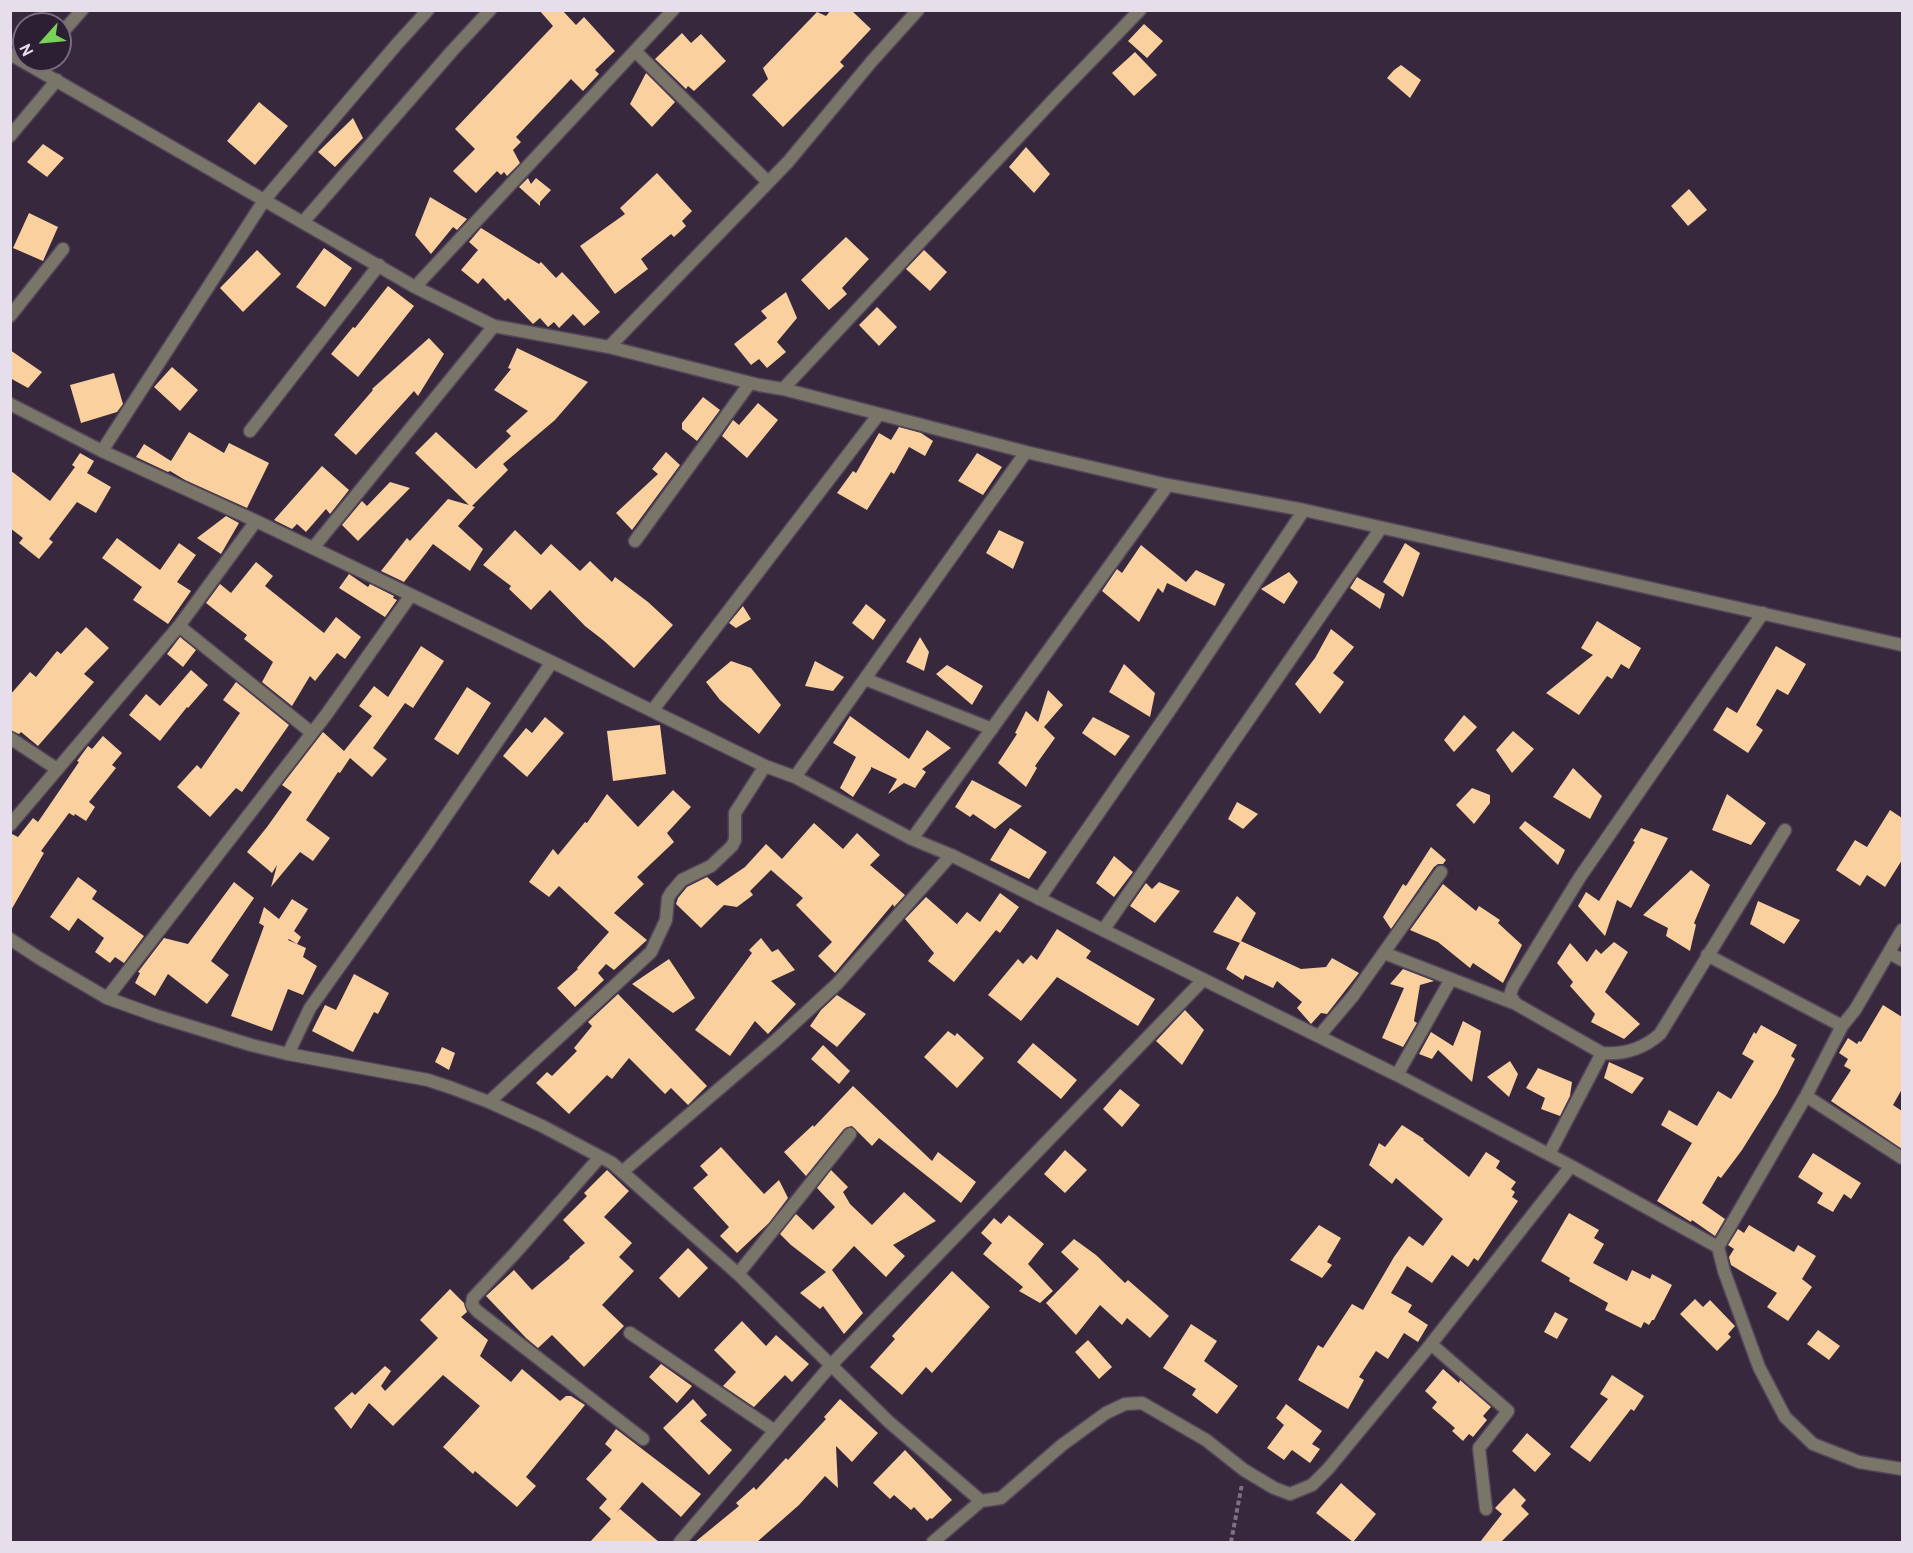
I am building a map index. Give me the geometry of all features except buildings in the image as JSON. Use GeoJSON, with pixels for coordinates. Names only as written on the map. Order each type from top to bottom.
{"type":"FeatureCollection","features":[{"type":"Feature","properties":{"kind":"street"},"geometry":{"type":"LineString","coordinates":[[72,21],[82,10]]}},
{"type":"Feature","properties":{"kind":"street"},"geometry":{"type":"LineString","coordinates":[[102,451],[265,199],[428,10]]}},
{"type":"Feature","properties":{"kind":"street"},"geometry":{"type":"LineString","coordinates":[[304,221],[490,10]]}},
{"type":"Feature","properties":{"kind":"street"},"geometry":{"type":"LineString","coordinates":[[415,287],[673,10]]}},
{"type":"Feature","properties":{"kind":"street"},"geometry":{"type":"LineString","coordinates":[[609,347],[788,162],[872,61],[918,10]]}},
{"type":"Feature","properties":{"kind":"street"},"geometry":{"type":"LineString","coordinates":[[783,389],[1140,10]]}},
{"type":"Feature","properties":{"kind":"street"},"geometry":{"type":"LineString","coordinates":[[635,51],[768,182]]}},
{"type":"Feature","properties":{"kind":"street"},"geometry":{"type":"LineString","coordinates":[[47,72],[415,287],[494,326],[609,347],[1026,452],[1168,484],[1304,510],[1902,645]]}},
{"type":"Feature","properties":{"kind":"street"},"geometry":{"type":"LineString","coordinates":[[10,136],[57,80]]}},
{"type":"Feature","properties":{"kind":"street"},"geometry":{"type":"LineString","coordinates":[[10,316],[63,249]]}},
{"type":"Feature","properties":{"kind":"street"},"geometry":{"type":"LineString","coordinates":[[250,431],[379,265]]}},
{"type":"Feature","properties":{"kind":"street"},"geometry":{"type":"LineString","coordinates":[[313,548],[494,326]]}},
{"type":"Feature","properties":{"kind":"street"},"geometry":{"type":"LineString","coordinates":[[635,541],[750,383]]}},
{"type":"Feature","properties":{"kind":"street"},"geometry":{"type":"LineString","coordinates":[[10,404],[102,451],[313,548],[765,766],[795,777],[912,839],[951,855],[1203,980],[1320,1035],[1550,1154],[1718,1247]]}},
{"type":"Feature","properties":{"kind":"street"},"geometry":{"type":"LineString","coordinates":[[652,711],[879,414]]}},
{"type":"Feature","properties":{"kind":"street"},"geometry":{"type":"LineString","coordinates":[[795,777],[1026,452]]}},
{"type":"Feature","properties":{"kind":"street"},"geometry":{"type":"LineString","coordinates":[[912,839],[1168,484]]}},
{"type":"Feature","properties":{"kind":"street"},"geometry":{"type":"LineString","coordinates":[[1039,898],[1172,707],[1304,510]]}},
{"type":"Feature","properties":{"kind":"street"},"geometry":{"type":"LineString","coordinates":[[10,825],[179,626],[256,521]]}},
{"type":"Feature","properties":{"kind":"street"},"geometry":{"type":"LineString","coordinates":[[1104,929],[1381,528]]}},
{"type":"Feature","properties":{"kind":"street"},"geometry":{"type":"LineString","coordinates":[[107,998],[312,733],[411,595]]}},
{"type":"Feature","properties":{"kind":"street"},"geometry":{"type":"LineString","coordinates":[[1516,1004],[1510,995],[1513,986],[1580,877],[1763,613]]}},
{"type":"Feature","properties":{"kind":"street"},"geometry":{"type":"LineString","coordinates":[[179,626],[312,733]]}},
{"type":"Feature","properties":{"kind":"street"},"geometry":{"type":"LineString","coordinates":[[288,1054],[310,1008],[427,844],[552,662]]}},
{"type":"Feature","properties":{"kind":"street"},"geometry":{"type":"LineString","coordinates":[[865,679],[992,729]]}},
{"type":"Feature","properties":{"kind":"street"},"geometry":{"type":"LineString","coordinates":[[10,738],[57,769]]}},
{"type":"Feature","properties":{"kind":"street"},"geometry":{"type":"LineString","coordinates":[[489,1102],[651,952],[666,920],[670,893],[682,880],[711,866],[732,846],[735,840],[735,813],[765,766]]}},
{"type":"Feature","properties":{"kind":"street"},"geometry":{"type":"LineString","coordinates":[[1384,953],[1516,1004],[1602,1053],[1633,1052],[1652,1042],[1660,1034],[1785,830]]}},
{"type":"Feature","properties":{"kind":"street"},"geometry":{"type":"LineString","coordinates":[[622,1172],[775,1041],[837,984],[951,855]]}},
{"type":"Feature","properties":{"kind":"street"},"geometry":{"type":"LineString","coordinates":[[1320,1035],[1353,996],[1441,872]]}},
{"type":"Feature","properties":{"kind":"street"},"geometry":{"type":"LineString","coordinates":[[1902,930],[1855,1010],[1842,1026],[1806,1096],[1718,1247],[1724,1271],[1759,1367],[1785,1417],[1813,1444],[1860,1462],[1902,1469]]}},
{"type":"Feature","properties":{"kind":"street"},"geometry":{"type":"LineString","coordinates":[[10,939],[107,998],[251,1045],[428,1080],[489,1102],[542,1126],[612,1163],[738,1274],[889,1422],[981,1501]]}},
{"type":"Feature","properties":{"kind":"street"},"geometry":{"type":"LineString","coordinates":[[1889,953],[1902,960]]}},
{"type":"Feature","properties":{"kind":"street"},"geometry":{"type":"LineString","coordinates":[[1707,955],[1842,1026]]}},
{"type":"Feature","properties":{"kind":"street"},"geometry":{"type":"LineString","coordinates":[[1397,1075],[1451,979]]}},
{"type":"Feature","properties":{"kind":"street"},"geometry":{"type":"LineString","coordinates":[[680,1542],[832,1364],[1203,980]]}},
{"type":"Feature","properties":{"kind":"street"},"geometry":{"type":"LineString","coordinates":[[1550,1154],[1602,1053]]}},
{"type":"Feature","properties":{"kind":"street"},"geometry":{"type":"LineString","coordinates":[[1806,1096],[1902,1158]]}},
{"type":"Feature","properties":{"kind":"street"},"geometry":{"type":"LineString","coordinates":[[738,1274],[850,1134]]}},
{"type":"Feature","properties":{"kind":"street"},"geometry":{"type":"LineString","coordinates":[[600,1157],[473,1298],[472,1305],[643,1439]]}},
{"type":"Feature","properties":{"kind":"street"},"geometry":{"type":"LineString","coordinates":[[933,1542],[981,1501],[1001,1497],[1062,1445],[1106,1413],[1125,1404],[1142,1403],[1206,1440],[1244,1470],[1274,1488],[1290,1494],[1312,1485],[1328,1469],[1431,1344],[1571,1166]]}},
{"type":"Feature","properties":{"kind":"street"},"geometry":{"type":"LineString","coordinates":[[630,1333],[775,1431]]}},
{"type":"Feature","properties":{"kind":"street"},"geometry":{"type":"LineString","coordinates":[[1431,1344],[1508,1411],[1479,1448],[1486,1509]]}},
{"type":"Feature","properties":{"kind":"path"},"geometry":{"type":"LineString","coordinates":[[1231,1542],[1244,1470]]}}]}
